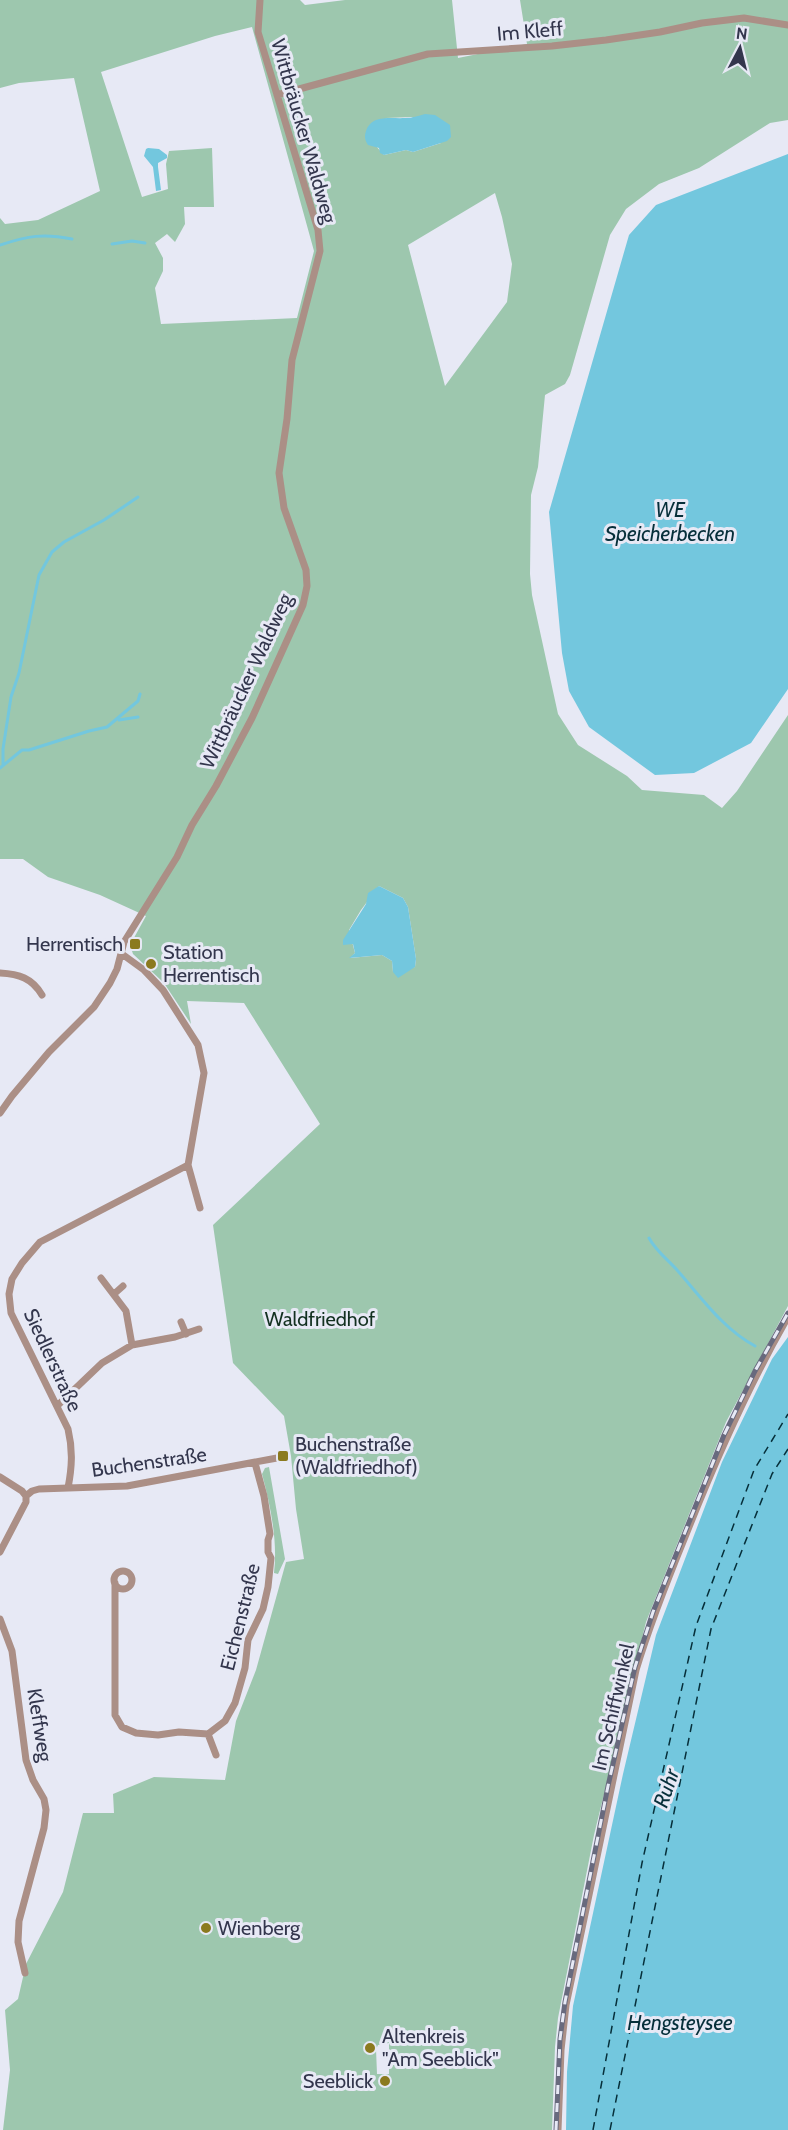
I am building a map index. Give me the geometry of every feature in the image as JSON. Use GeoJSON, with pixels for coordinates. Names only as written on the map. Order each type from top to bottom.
{"type":"FeatureCollection","features":[{"type":"Feature","properties":{"kind":"street","name":"Wittbräucker Waldweg"},"geometry":{"type":"LineString","coordinates":[[0,1113],[49,1052],[94,1007],[110,983],[127,938],[177,857],[192,825],[216,786],[252,718],[303,605],[307,586],[306,570],[284,508],[279,473],[292,360],[320,251],[318,230],[258,32],[260,0]]}},
{"type":"Feature","properties":{"kind":"street","name":"Im Kleff"},"geometry":{"type":"LineString","coordinates":[[277,95],[428,54],[606,40],[744,18],[788,25]]}},
{"type":"Feature","properties":{"kind":"street"},"geometry":{"type":"LineString","coordinates":[[122,954],[144,970],[163,990],[198,1045],[204,1073],[188,1165],[200,1208]]}},
{"type":"Feature","properties":{"kind":"street"},"geometry":{"type":"LineString","coordinates":[[0,973],[35,983],[42,995]]}},
{"type":"Feature","properties":{"kind":"street","name":"Siedlerstraße"},"geometry":{"type":"LineString","coordinates":[[68,1488],[72,1466],[72,1446],[68,1430],[11,1313],[9,1294],[12,1279],[40,1242],[188,1165]]}},
{"type":"Feature","properties":{"kind":"street"},"geometry":{"type":"LineString","coordinates":[[101,1278],[126,1311],[132,1344]]}},
{"type":"Feature","properties":{"kind":"street"},"geometry":{"type":"LineString","coordinates":[[114,1294],[123,1286]]}},
{"type":"Feature","properties":{"kind":"street","name":"Im Schiffwinkel"},"geometry":{"type":"LineString","coordinates":[[558,2130],[561,2050],[566,2005],[636,1670],[649,1627],[716,1459],[761,1364],[788,1317]]}},
{"type":"Feature","properties":{"kind":"street"},"geometry":{"type":"LineString","coordinates":[[181,1322],[186,1334]]}},
{"type":"Feature","properties":{"kind":"street"},"geometry":{"type":"LineString","coordinates":[[57,1406],[102,1363],[132,1344],[165,1340],[199,1329]]}},
{"type":"Feature","properties":{"kind":"street","name":"Buchenstraße"},"geometry":{"type":"LineString","coordinates":[[26,1496],[39,1489],[127,1486],[277,1458]]}},
{"type":"Feature","properties":{"kind":"street","name":"Eichenstraße"},"geometry":{"type":"LineString","coordinates":[[208,1734],[225,1721],[235,1703],[245,1668],[248,1640],[262,1609],[268,1587],[272,1558],[268,1552],[270,1534],[264,1496],[255,1463]]}},
{"type":"Feature","properties":{"kind":"street"},"geometry":{"type":"LineString","coordinates":[[0,1477],[26,1496],[26,1502],[0,1552]]}},
{"type":"Feature","properties":{"kind":"street"},"geometry":{"type":"LineString","coordinates":[[115,1583],[115,1715],[123,1728],[136,1733],[208,1734],[216,1755]]}},
{"type":"Feature","properties":{"kind":"street","name":"Kleffweg"},"geometry":{"type":"LineString","coordinates":[[0,1619],[12,1651],[26,1760],[33,1780],[44,1799],[46,1810],[45,1828],[19,1922],[18,1942],[25,1973]]}},
{"type":"Feature","properties":{"kind":"green space","name":"Waldfriedhof"},"geometry":{"type":"Polygon","coordinates":[[[0,0],[300,0],[305,5],[345,0],[452,0],[458,58],[527,44],[520,0],[788,0],[788,120],[770,123],[699,168],[659,184],[626,209],[610,235],[570,375],[565,384],[545,395],[538,467],[531,495],[532,595],[558,714],[578,745],[627,776],[642,790],[704,795],[722,808],[737,791],[788,715],[788,1306],[726,1422],[646,1622],[594,1835],[558,2018],[552,2130],[3,2130],[10,2070],[5,2010],[18,1999],[26,1964],[63,1892],[83,1813],[114,1813],[113,1794],[154,1777],[225,1780],[236,1721],[256,1670],[286,1562],[304,1559],[284,1416],[233,1363],[213,1225],[320,1124],[244,1003],[187,1001],[191,1024],[164,983],[133,954],[130,945],[146,916],[100,895],[48,877],[23,859],[0,859],[0,218],[5,224],[38,220],[100,191],[74,78],[19,83],[0,88],[0,0]],[[252,27],[215,36],[101,72],[142,197],[168,189],[166,164],[169,151],[212,148],[214,207],[184,207],[185,224],[175,242],[167,234],[155,243],[163,258],[163,271],[155,288],[161,324],[297,318],[314,251],[252,27]],[[412,117],[386,118],[376,146],[384,155],[406,150],[413,152],[441,143],[412,117]],[[495,193],[408,245],[445,386],[507,302],[512,264],[495,193]],[[379,886],[349,930],[355,953],[350,958],[382,955],[392,961],[393,972],[415,967],[416,959],[408,907],[403,898],[379,886]],[[389,2043],[378,2045],[376,2049],[377,2074],[389,2074],[389,2043]]]}},
{"type":"Feature","properties":{"kind":"green space"},"geometry":{"type":"Polygon","coordinates":[[[269,1467],[285,1559],[278,1574],[274,1573],[274,1535],[262,1474],[265,1468],[269,1467]]]}},
{"type":"Feature","properties":{"kind":"water"},"geometry":{"type":"Polygon","coordinates":[[[425,114],[435,115],[450,125],[451,137],[447,141],[413,152],[406,150],[384,155],[380,153],[379,148],[368,145],[366,142],[366,131],[377,120],[410,118],[425,114]]]}},
{"type":"Feature","properties":{"kind":"water"},"geometry":{"type":"Polygon","coordinates":[[[148,148],[159,149],[167,155],[167,158],[158,163],[161,190],[156,191],[153,167],[144,156],[148,148]]]}},
{"type":"Feature","properties":{"kind":"water","name":"WE Speicherbecken"},"geometry":{"type":"Polygon","coordinates":[[[788,154],[788,689],[751,743],[694,773],[655,775],[589,727],[569,691],[562,653],[549,512],[629,235],[656,205],[788,154]]]}},
{"type":"Feature","properties":{"kind":"water"},"geometry":{"type":"Polygon","coordinates":[[[379,886],[403,898],[408,907],[416,959],[415,967],[398,978],[393,972],[392,961],[382,955],[349,958],[355,953],[353,944],[343,945],[343,940],[366,904],[368,893],[379,886]]]}},
{"type":"Feature","properties":{"kind":"water","name":"Hengsteysee"},"geometry":{"type":"Polygon","coordinates":[[[788,1337],[788,2130],[566,2130],[567,2072],[573,2006],[623,1774],[656,1635],[722,1462],[772,1359],[788,1337]]]}},
{"type":"Feature","properties":{"kind":"waterway"},"geometry":{"type":"LineString","coordinates":[[0,245],[36,236],[72,239]]}},
{"type":"Feature","properties":{"kind":"waterway"},"geometry":{"type":"LineString","coordinates":[[112,244],[132,241],[145,243]]}},
{"type":"Feature","properties":{"kind":"waterway"},"geometry":{"type":"LineString","coordinates":[[3,764],[11,697],[19,673],[39,575],[52,552],[64,542],[104,520],[138,497]]}},
{"type":"Feature","properties":{"kind":"waterway"},"geometry":{"type":"LineString","coordinates":[[0,768],[22,750],[29,750],[107,727],[138,701],[140,694]]}},
{"type":"Feature","properties":{"kind":"waterway"},"geometry":{"type":"LineString","coordinates":[[119,720],[138,717]]}},
{"type":"Feature","properties":{"kind":"waterway"},"geometry":{"type":"LineString","coordinates":[[649,1238],[658,1251],[723,1322],[755,1346]]}},
{"type":"Feature","properties":{"kind":"ferry route"},"geometry":{"type":"LineString","coordinates":[[593,2130],[642,1863],[696,1626],[754,1470],[788,1414]]}},
{"type":"Feature","properties":{"kind":"ferry route"},"geometry":{"type":"LineString","coordinates":[[610,2130],[711,1629],[772,1474],[788,1449]]}},
{"type":"Feature","properties":{"kind":"railway"},"geometry":{"type":"LineString","coordinates":[[556,2130],[560,2039],[565,2002],[608,1786],[635,1667],[653,1612],[724,1435],[755,1371],[788,1313]]}},
{"type":"Feature","properties":{"kind":"place","name":"Herrentisch"},"geometry":{"type":"Point","coordinates":[135,944]}},
{"type":"Feature","properties":{"kind":"place","name":"Station Herrentisch"},"geometry":{"type":"Point","coordinates":[151,964]}},
{"type":"Feature","properties":{"kind":"place","name":"Buchenstraße (Waldfriedhof)"},"geometry":{"type":"Point","coordinates":[283,1456]}},
{"type":"Feature","properties":{"kind":"place","name":"Wienberg"},"geometry":{"type":"Point","coordinates":[206,1928]}},
{"type":"Feature","properties":{"kind":"place","name":"Altenkreis \"Am Seeblick\""},"geometry":{"type":"Point","coordinates":[370,2048]}},
{"type":"Feature","properties":{"kind":"place","name":"Seeblick"},"geometry":{"type":"Point","coordinates":[385,2081]}},
{"type":"Feature","properties":{"kind":"water label","name":"Ruhr"},"geometry":{"type":"Point","coordinates":[666,1788]}}]}
